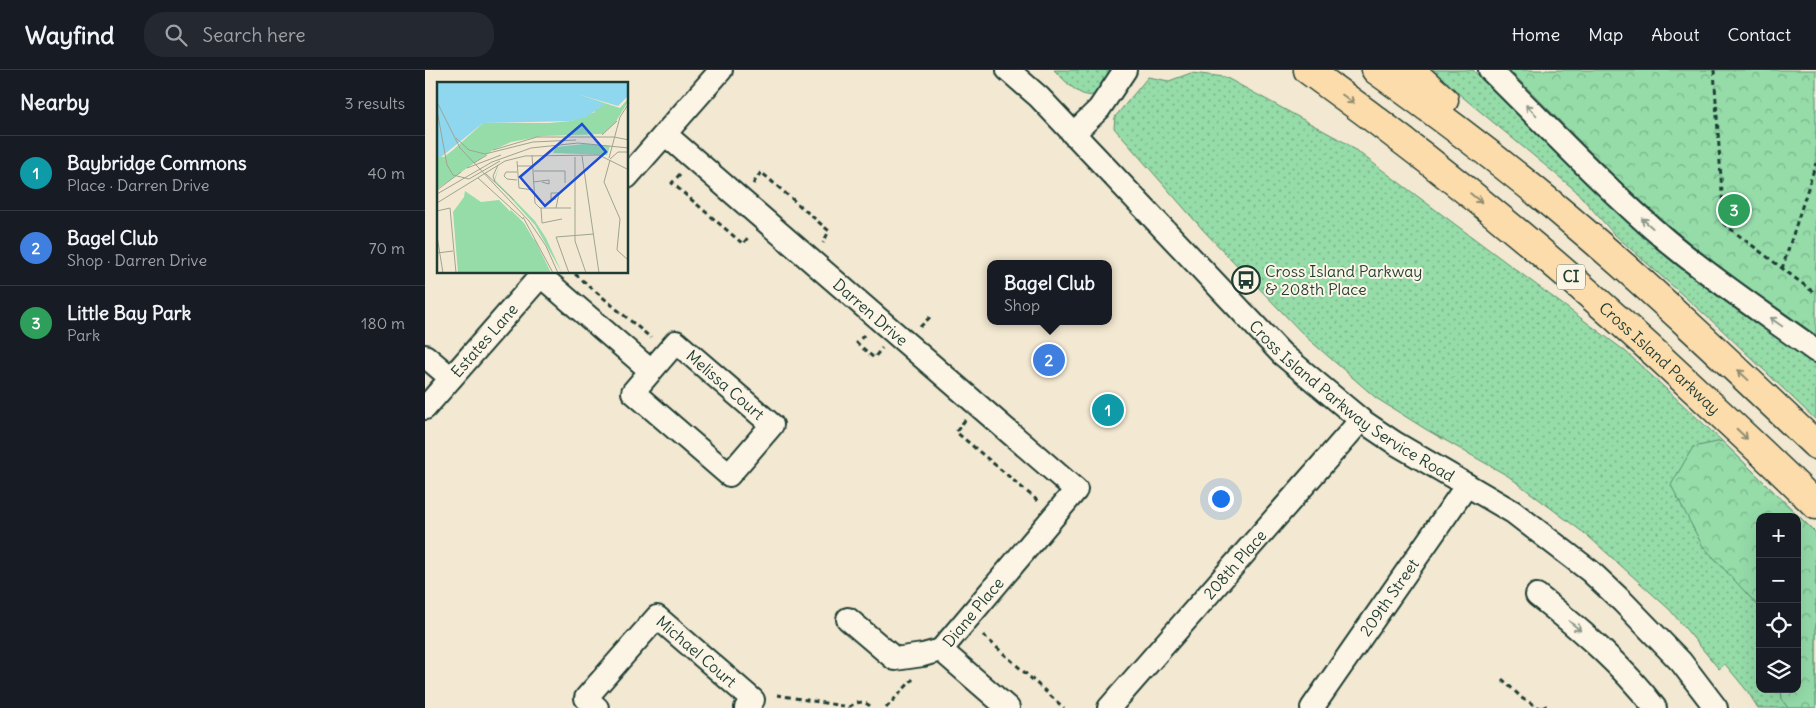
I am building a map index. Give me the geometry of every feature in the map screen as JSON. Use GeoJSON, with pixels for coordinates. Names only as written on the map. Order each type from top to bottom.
{"type":"FeatureCollection","features":[{"type":"Feature","properties":{"kind":"highway","name":"Cross Island Parkway"},"geometry":{"type":"LineString","coordinates":[[1308,70],[1435,164],[1555,263],[1672,368],[1816,505]]}},
{"type":"Feature","properties":{"kind":"highway"},"geometry":{"type":"LineString","coordinates":[[1376,70],[1494,158],[1616,259]]}},
{"type":"Feature","properties":{"kind":"highway"},"geometry":{"type":"LineString","coordinates":[[1411,70],[1501,151],[1816,445]]}},
{"type":"Feature","properties":{"kind":"street"},"geometry":{"type":"LineString","coordinates":[[629,175],[721,70]]}},
{"type":"Feature","properties":{"kind":"street","name":"Cross Island Parkway Service Road"},"geometry":{"type":"LineString","coordinates":[[1008,70],[1039,98],[1282,354],[1361,420],[1395,444],[1513,512],[1597,578],[1681,662],[1716,708]]}},
{"type":"Feature","properties":{"kind":"street"},"geometry":{"type":"LineString","coordinates":[[1073,134],[1099,110],[1125,70]]}},
{"type":"Feature","properties":{"kind":"street"},"geometry":{"type":"LineString","coordinates":[[1490,70],[1603,183],[1665,239],[1709,274],[1816,350]]}},
{"type":"Feature","properties":{"kind":"street","name":"Darren Drive"},"geometry":{"type":"LineString","coordinates":[[665,134],[1076,490]]}},
{"type":"Feature","properties":{"kind":"street"},"geometry":{"type":"LineString","coordinates":[[542,274],[651,371]]}},
{"type":"Feature","properties":{"kind":"street","name":"Estates Lane"},"geometry":{"type":"LineString","coordinates":[[425,408],[542,274]]}},
{"type":"Feature","properties":{"kind":"street","name":"Melissa Court"},"geometry":{"type":"LineString","coordinates":[[676,342],[772,425],[729,475],[633,392],[651,371],[676,342]]}},
{"type":"Feature","properties":{"kind":"street"},"geometry":{"type":"LineString","coordinates":[[425,356],[451,378]]}},
{"type":"Feature","properties":{"kind":"street","name":"208th Place"},"geometry":{"type":"LineString","coordinates":[[1109,708],[1361,420]]}},
{"type":"Feature","properties":{"kind":"street","name":"209th Street"},"geometry":{"type":"LineString","coordinates":[[1312,708],[1467,486]]}},
{"type":"Feature","properties":{"kind":"street","name":"Diane Place"},"geometry":{"type":"LineString","coordinates":[[848,619],[895,659],[923,656],[941,650],[1076,490]]}},
{"type":"Feature","properties":{"kind":"street"},"geometry":{"type":"LineString","coordinates":[[1537,595],[1579,629],[1639,686],[1655,708]]}},
{"type":"Feature","properties":{"kind":"street","name":"Michael Court"},"geometry":{"type":"LineString","coordinates":[[597,708],[586,698],[657,617],[753,700],[746,708]]}},
{"type":"Feature","properties":{"kind":"street"},"geometry":{"type":"LineString","coordinates":[[941,650],[1008,708]]}},
{"type":"Feature","properties":{"kind":"path"},"geometry":{"type":"LineString","coordinates":[[1714,70],[1724,224],[1816,294]]}},
{"type":"Feature","properties":{"kind":"path"},"geometry":{"type":"LineString","coordinates":[[1782,269],[1816,163]]}},
{"type":"Feature","properties":{"kind":"path"},"geometry":{"type":"LineString","coordinates":[[676,168],[681,172],[672,183],[743,244],[753,231]]}},
{"type":"Feature","properties":{"kind":"path"},"geometry":{"type":"LineString","coordinates":[[576,274],[653,340]]}},
{"type":"Feature","properties":{"kind":"path"},"geometry":{"type":"LineString","coordinates":[[868,330],[857,343],[874,358],[882,348],[889,354]]}},
{"type":"Feature","properties":{"kind":"path"},"geometry":{"type":"LineString","coordinates":[[959,414],[966,420],[957,432],[1042,504]]}},
{"type":"Feature","properties":{"kind":"path"},"geometry":{"type":"LineString","coordinates":[[978,631],[1064,708]]}},
{"type":"Feature","properties":{"kind":"path"},"geometry":{"type":"LineString","coordinates":[[886,708],[915,676]]}},
{"type":"Feature","properties":{"kind":"path"},"geometry":{"type":"LineString","coordinates":[[1502,680],[1523,699],[1541,708],[1545,706],[1549,708]]}},
{"type":"Feature","properties":{"kind":"path"},"geometry":{"type":"LineString","coordinates":[[777,695],[849,708],[859,702],[865,703],[872,708]]}},
{"type":"Feature","properties":{"kind":"green space"},"geometry":{"type":"Polygon","coordinates":[[[1054,70],[1114,70],[1100,90],[1088,95],[1076,90],[1054,70]]]}},
{"type":"Feature","properties":{"kind":"green space"},"geometry":{"type":"Polygon","coordinates":[[[1430,70],[1473,70],[1570,165],[1742,311],[1816,363],[1816,420],[1721,329],[1614,234],[1575,190],[1430,70]]]}},
{"type":"Feature","properties":{"kind":"green space"},"geometry":{"type":"Polygon","coordinates":[[[1509,70],[1816,70],[1816,335],[1719,266],[1664,221],[1604,166],[1509,70]]]}},
{"type":"Feature","properties":{"kind":"green space"},"geometry":{"type":"Polygon","coordinates":[[[1191,73],[1225,77],[1346,143],[1625,351],[1722,441],[1796,513],[1756,513],[1756,693],[1801,693],[1801,518],[1816,533],[1816,708],[1758,708],[1748,692],[1725,664],[1719,669],[1670,610],[1588,536],[1508,476],[1427,430],[1376,398],[1306,337],[1204,231],[1114,128],[1115,117],[1148,77],[1169,81],[1191,73]]]}},
{"type":"Feature","properties":{"kind":"green space"},"geometry":{"type":"Polygon","coordinates":[[[1722,441],[1796,513],[1756,513],[1756,604],[1702,545],[1671,485],[1693,447],[1722,441]]]}},
{"type":"Feature","properties":{"kind":"green space"},"geometry":{"type":"Polygon","coordinates":[[[1801,518],[1816,533],[1816,708],[1788,708],[1782,700],[1781,693],[1801,693],[1801,518]]]}},
{"type":"Feature","properties":{"kind":"place","name":"Little Bay Park"},"geometry":{"type":"Point","coordinates":[1734,210]}},
{"type":"Feature","properties":{"kind":"place","name":"Cross Island Parkway & 208th Place"},"geometry":{"type":"Point","coordinates":[1246,280]}},
{"type":"Feature","properties":{"kind":"place","name":"Bagel Club"},"geometry":{"type":"Point","coordinates":[1049,360]}},
{"type":"Feature","properties":{"kind":"place","name":"Baybridge Commons"},"geometry":{"type":"Point","coordinates":[1108,410]}}]}
